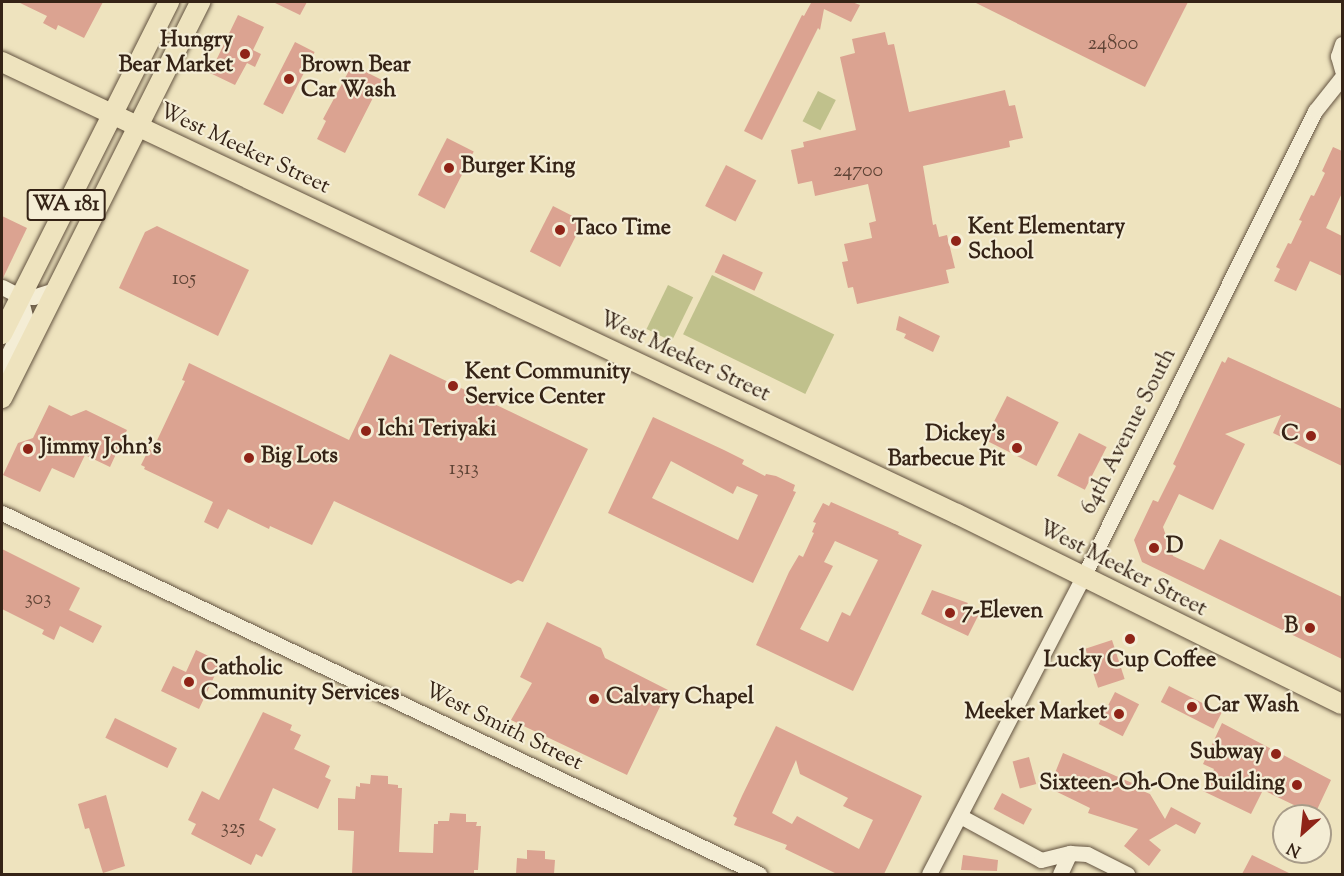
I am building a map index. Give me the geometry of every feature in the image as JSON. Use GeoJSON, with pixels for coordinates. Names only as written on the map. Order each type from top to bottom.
{"type":"FeatureCollection","features":[{"type":"Feature","properties":{"kind":"main road","name":"WA 181"},"geometry":{"type":"LineString","coordinates":[[2,334],[169,2]]}},
{"type":"Feature","properties":{"kind":"main road","name":"WA 181"},"geometry":{"type":"LineString","coordinates":[[2,398],[200,2]]}},
{"type":"Feature","properties":{"kind":"main road","name":"West Meeker Street"},"geometry":{"type":"LineString","coordinates":[[2,62],[947,510],[1342,704]]}},
{"type":"Feature","properties":{"kind":"street"},"geometry":{"type":"LineString","coordinates":[[1342,44],[1338,56],[1342,70]]}},
{"type":"Feature","properties":{"kind":"street","name":"64th Avenue South"},"geometry":{"type":"LineString","coordinates":[[929,874],[1083,577],[1315,111],[1342,77]]}},
{"type":"Feature","properties":{"kind":"street"},"geometry":{"type":"LineString","coordinates":[[2,287],[20,296],[33,297],[56,290]]}},
{"type":"Feature","properties":{"kind":"street"},"geometry":{"type":"LineString","coordinates":[[13,376],[6,369],[5,361],[25,316],[20,296]]}},
{"type":"Feature","properties":{"kind":"street","name":"West Smith Street"},"geometry":{"type":"LineString","coordinates":[[2,513],[759,874]]}},
{"type":"Feature","properties":{"kind":"street"},"geometry":{"type":"LineString","coordinates":[[960,816],[1041,860],[1070,854],[1087,854],[1126,874]]}},
{"type":"Feature","properties":{"kind":"street"},"geometry":{"type":"LineString","coordinates":[[1060,874],[1070,854]]}},
{"type":"Feature","properties":{"kind":"green space"},"geometry":{"type":"Polygon","coordinates":[[[818,91],[836,100],[820,130],[803,121],[818,91]]]}},
{"type":"Feature","properties":{"kind":"green space"},"geometry":{"type":"Polygon","coordinates":[[[712,275],[834,335],[805,394],[683,334],[712,275]]]}},
{"type":"Feature","properties":{"kind":"green space"},"geometry":{"type":"Polygon","coordinates":[[[668,285],[693,297],[672,341],[647,329],[668,285]]]}},
{"type":"Feature","properties":{"kind":"building"},"geometry":{"type":"Polygon","coordinates":[[[18,2],[103,2],[84,38],[58,25],[56,30],[43,23],[47,16],[18,2]]]}},
{"type":"Feature","properties":{"kind":"building"},"geometry":{"type":"Polygon","coordinates":[[[273,2],[307,2],[300,15],[273,2]]]}},
{"type":"Feature","properties":{"kind":"building"},"geometry":{"type":"Polygon","coordinates":[[[809,2],[852,2],[860,5],[851,22],[824,9],[820,30],[818,28],[762,140],[744,131],[802,15],[804,16],[811,3],[809,2]]]}},
{"type":"Feature","properties":{"kind":"building"},"geometry":{"type":"Polygon","coordinates":[[[974,2],[1188,2],[1145,87],[974,2]]]}},
{"type":"Feature","properties":{"kind":"building"},"geometry":{"type":"Polygon","coordinates":[[[238,15],[264,27],[253,50],[261,54],[255,67],[247,63],[235,85],[210,73],[238,15]]]}},
{"type":"Feature","properties":{"kind":"building"},"geometry":{"type":"Polygon","coordinates":[[[885,32],[888,45],[894,44],[909,112],[1005,90],[1009,106],[1015,105],[1023,138],[1009,141],[1010,147],[923,166],[933,225],[936,224],[939,237],[947,235],[955,268],[946,270],[949,283],[857,304],[853,287],[848,288],[842,262],[848,261],[844,244],[872,238],[869,223],[876,221],[868,184],[815,196],[812,181],[798,184],[791,150],[804,147],[803,142],[856,130],[840,57],[855,53],[852,39],[885,32]]]}},
{"type":"Feature","properties":{"kind":"building","name":"Brown Bear Car Wash"},"geometry":{"type":"Polygon","coordinates":[[[295,42],[315,52],[283,114],[263,104],[295,42]]]}},
{"type":"Feature","properties":{"kind":"building"},"geometry":{"type":"Polygon","coordinates":[[[352,65],[382,80],[345,153],[317,139],[326,121],[323,119],[352,65]]]}},
{"type":"Feature","properties":{"kind":"building","name":"Burger King"},"geometry":{"type":"Polygon","coordinates":[[[447,138],[474,152],[445,209],[418,195],[447,138]]]}},
{"type":"Feature","properties":{"kind":"building"},"geometry":{"type":"Polygon","coordinates":[[[1333,147],[1342,151],[1342,193],[1326,228],[1342,236],[1342,276],[1310,261],[1296,291],[1274,281],[1280,269],[1276,267],[1288,243],[1291,244],[1302,221],[1299,220],[1325,173],[1322,171],[1333,147]]]}},
{"type":"Feature","properties":{"kind":"building"},"geometry":{"type":"Polygon","coordinates":[[[726,165],[756,180],[735,221],[705,206],[726,165]]]}},
{"type":"Feature","properties":{"kind":"building","name":"Taco Time"},"geometry":{"type":"Polygon","coordinates":[[[553,206],[583,221],[560,267],[530,251],[553,206]]]}},
{"type":"Feature","properties":{"kind":"building"},"geometry":{"type":"Polygon","coordinates":[[[2,216],[27,228],[3,278],[2,277],[2,216]]]}},
{"type":"Feature","properties":{"kind":"building"},"geometry":{"type":"Polygon","coordinates":[[[157,226],[249,270],[218,336],[119,288],[145,232],[157,226]]]}},
{"type":"Feature","properties":{"kind":"building"},"geometry":{"type":"Polygon","coordinates":[[[723,254],[763,273],[754,291],[715,272],[723,254]]]}},
{"type":"Feature","properties":{"kind":"building"},"geometry":{"type":"Polygon","coordinates":[[[899,316],[940,336],[933,352],[904,338],[906,334],[896,330],[899,316]]]}},
{"type":"Feature","properties":{"kind":"building"},"geometry":{"type":"Polygon","coordinates":[[[390,354],[588,449],[523,582],[518,580],[511,584],[334,501],[312,545],[270,526],[269,529],[228,509],[218,529],[204,522],[213,502],[144,469],[145,467],[141,465],[149,449],[152,451],[185,381],[182,380],[189,363],[349,440],[390,354]]]}},
{"type":"Feature","properties":{"kind":"building"},"geometry":{"type":"Polygon","coordinates":[[[1228,357],[1342,409],[1342,466],[1273,433],[1281,415],[1225,434],[1245,444],[1213,510],[1179,494],[1163,527],[1173,556],[1204,570],[1220,539],[1342,597],[1342,659],[1142,562],[1134,540],[1153,500],[1158,502],[1176,466],[1173,464],[1222,361],[1225,363],[1228,357]]]}},
{"type":"Feature","properties":{"kind":"building"},"geometry":{"type":"Polygon","coordinates":[[[1007,396],[1059,422],[1036,466],[985,440],[1007,396]]]}},
{"type":"Feature","properties":{"kind":"building"},"geometry":{"type":"Polygon","coordinates":[[[49,405],[71,416],[86,410],[127,430],[110,467],[85,455],[74,478],[52,468],[40,492],[3,475],[18,443],[33,438],[49,405]]]}},
{"type":"Feature","properties":{"kind":"building"},"geometry":{"type":"Polygon","coordinates":[[[653,417],[744,460],[742,464],[765,476],[766,474],[776,476],[795,485],[793,491],[796,492],[753,583],[608,513],[653,417]],[[671,461],[652,498],[738,540],[758,495],[737,486],[733,494],[671,461]]]}},
{"type":"Feature","properties":{"kind":"building"},"geometry":{"type":"Polygon","coordinates":[[[1079,433],[1107,447],[1085,490],[1057,476],[1079,433]]]}},
{"type":"Feature","properties":{"kind":"building"},"geometry":{"type":"Polygon","coordinates":[[[831,502],[899,532],[898,534],[922,545],[853,691],[756,645],[789,572],[799,555],[803,557],[814,533],[812,532],[816,523],[813,522],[823,503],[829,506],[831,502]],[[835,541],[824,562],[833,566],[800,629],[828,642],[842,612],[850,616],[878,560],[835,541]]]}},
{"type":"Feature","properties":{"kind":"building"},"geometry":{"type":"Polygon","coordinates":[[[2,549],[80,588],[69,610],[102,626],[93,643],[60,626],[54,640],[42,634],[44,630],[2,609],[2,549]]]}},
{"type":"Feature","properties":{"kind":"building","name":"7-Eleven"},"geometry":{"type":"Polygon","coordinates":[[[932,590],[968,603],[966,606],[980,612],[968,636],[921,614],[932,590]]]}},
{"type":"Feature","properties":{"kind":"building","name":"Calvary Chapel"},"geometry":{"type":"Polygon","coordinates":[[[547,622],[601,648],[605,658],[668,690],[627,775],[511,720],[532,683],[520,677],[547,622]]]}},
{"type":"Feature","properties":{"kind":"building"},"geometry":{"type":"Polygon","coordinates":[[[1112,640],[1125,679],[1098,688],[1085,649],[1112,640]]]}},
{"type":"Feature","properties":{"kind":"building","name":"Catholic Community Services"},"geometry":{"type":"Polygon","coordinates":[[[196,650],[221,662],[199,709],[161,691],[173,666],[186,672],[196,650]]]}},
{"type":"Feature","properties":{"kind":"building","name":"Car Wash"},"geometry":{"type":"Polygon","coordinates":[[[1169,686],[1222,713],[1213,729],[1161,702],[1169,686]]]}},
{"type":"Feature","properties":{"kind":"building","name":"Meeker Market"},"geometry":{"type":"Polygon","coordinates":[[[1115,692],[1139,704],[1123,736],[1099,724],[1115,692]]]}},
{"type":"Feature","properties":{"kind":"building"},"geometry":{"type":"Polygon","coordinates":[[[263,712],[292,725],[290,730],[301,735],[294,749],[330,766],[325,777],[331,780],[318,809],[273,788],[259,820],[276,829],[262,857],[256,854],[251,865],[191,834],[196,824],[188,820],[202,791],[219,800],[263,712]]]}},
{"type":"Feature","properties":{"kind":"building"},"geometry":{"type":"Polygon","coordinates":[[[115,718],[177,748],[167,768],[105,738],[115,718]]]}},
{"type":"Feature","properties":{"kind":"building"},"geometry":{"type":"Polygon","coordinates":[[[1222,723],[1331,780],[1320,804],[1292,804],[1263,790],[1251,814],[1203,791],[1214,769],[1203,764],[1222,723]]]}},
{"type":"Feature","properties":{"kind":"building"},"geometry":{"type":"Polygon","coordinates":[[[776,726],[922,796],[884,874],[837,874],[785,849],[787,845],[734,825],[737,818],[733,816],[776,726]],[[796,760],[772,813],[792,824],[797,816],[859,849],[873,820],[843,806],[848,798],[800,774],[796,760]]]}},
{"type":"Feature","properties":{"kind":"building"},"geometry":{"type":"Polygon","coordinates":[[[1063,753],[1139,786],[1138,789],[1150,794],[1165,819],[1171,807],[1201,823],[1195,834],[1176,824],[1149,840],[1161,850],[1149,866],[1124,846],[1138,829],[1088,813],[1090,808],[1049,788],[1063,753]]]}},
{"type":"Feature","properties":{"kind":"building"},"geometry":{"type":"Polygon","coordinates":[[[1029,757],[1036,784],[1020,788],[1013,761],[1029,757]]]}},
{"type":"Feature","properties":{"kind":"building"},"geometry":{"type":"Polygon","coordinates":[[[371,775],[388,776],[388,784],[402,788],[399,852],[433,853],[434,824],[438,824],[438,821],[449,821],[450,813],[466,814],[466,822],[477,822],[476,826],[481,826],[478,870],[474,870],[474,874],[352,874],[354,831],[338,830],[338,798],[355,799],[356,786],[360,787],[360,783],[370,784],[371,775]]]}},
{"type":"Feature","properties":{"kind":"building"},"geometry":{"type":"Polygon","coordinates":[[[1002,793],[1032,809],[1024,825],[994,809],[1002,793]]]}},
{"type":"Feature","properties":{"kind":"building"},"geometry":{"type":"Polygon","coordinates":[[[106,795],[125,866],[103,873],[89,828],[85,829],[78,804],[106,795]]]}},
{"type":"Feature","properties":{"kind":"building"},"geometry":{"type":"Polygon","coordinates":[[[527,850],[545,851],[545,859],[555,860],[554,874],[516,874],[517,858],[527,859],[527,850]]]}},
{"type":"Feature","properties":{"kind":"building"},"geometry":{"type":"Polygon","coordinates":[[[963,855],[998,860],[997,871],[961,870],[963,855]]]}},
{"type":"Feature","properties":{"kind":"building"},"geometry":{"type":"Polygon","coordinates":[[[1252,855],[1291,874],[1242,874],[1252,855]]]}},
{"type":"Feature","properties":{"kind":"place","name":"Hungry Bear Market"},"geometry":{"type":"Point","coordinates":[245,54]}},
{"type":"Feature","properties":{"kind":"place","name":"Brown Bear Car Wash"},"geometry":{"type":"Point","coordinates":[289,79]}},
{"type":"Feature","properties":{"kind":"place","name":"Burger King"},"geometry":{"type":"Point","coordinates":[449,168]}},
{"type":"Feature","properties":{"kind":"place","name":"Taco Time"},"geometry":{"type":"Point","coordinates":[560,230]}},
{"type":"Feature","properties":{"kind":"place","name":"Kent Elementary School"},"geometry":{"type":"Point","coordinates":[956,241]}},
{"type":"Feature","properties":{"kind":"place","name":"Kent Community Service Center"},"geometry":{"type":"Point","coordinates":[453,386]}},
{"type":"Feature","properties":{"kind":"place","name":"Ichi Teriyaki"},"geometry":{"type":"Point","coordinates":[366,431]}},
{"type":"Feature","properties":{"kind":"place","name":"C"},"geometry":{"type":"Point","coordinates":[1311,436]}},
{"type":"Feature","properties":{"kind":"place","name":"Dickey's Barbecue Pit"},"geometry":{"type":"Point","coordinates":[1017,448]}},
{"type":"Feature","properties":{"kind":"place","name":"Jimmy John's"},"geometry":{"type":"Point","coordinates":[28,449]}},
{"type":"Feature","properties":{"kind":"place","name":"Big Lots"},"geometry":{"type":"Point","coordinates":[249,458]}},
{"type":"Feature","properties":{"kind":"place","name":"D"},"geometry":{"type":"Point","coordinates":[1154,548]}},
{"type":"Feature","properties":{"kind":"place","name":"7-Eleven"},"geometry":{"type":"Point","coordinates":[950,613]}},
{"type":"Feature","properties":{"kind":"place","name":"B"},"geometry":{"type":"Point","coordinates":[1310,628]}},
{"type":"Feature","properties":{"kind":"place","name":"Lucky Cup Coffee"},"geometry":{"type":"Point","coordinates":[1130,639]}},
{"type":"Feature","properties":{"kind":"place","name":"Catholic Community Services"},"geometry":{"type":"Point","coordinates":[189,682]}},
{"type":"Feature","properties":{"kind":"place","name":"Calvary Chapel"},"geometry":{"type":"Point","coordinates":[594,699]}},
{"type":"Feature","properties":{"kind":"place","name":"Car Wash"},"geometry":{"type":"Point","coordinates":[1192,707]}},
{"type":"Feature","properties":{"kind":"place","name":"Meeker Market"},"geometry":{"type":"Point","coordinates":[1119,714]}},
{"type":"Feature","properties":{"kind":"place","name":"Subway"},"geometry":{"type":"Point","coordinates":[1276,754]}},
{"type":"Feature","properties":{"kind":"place","name":"Sixteen-Oh-One Building"},"geometry":{"type":"Point","coordinates":[1297,785]}}]}
